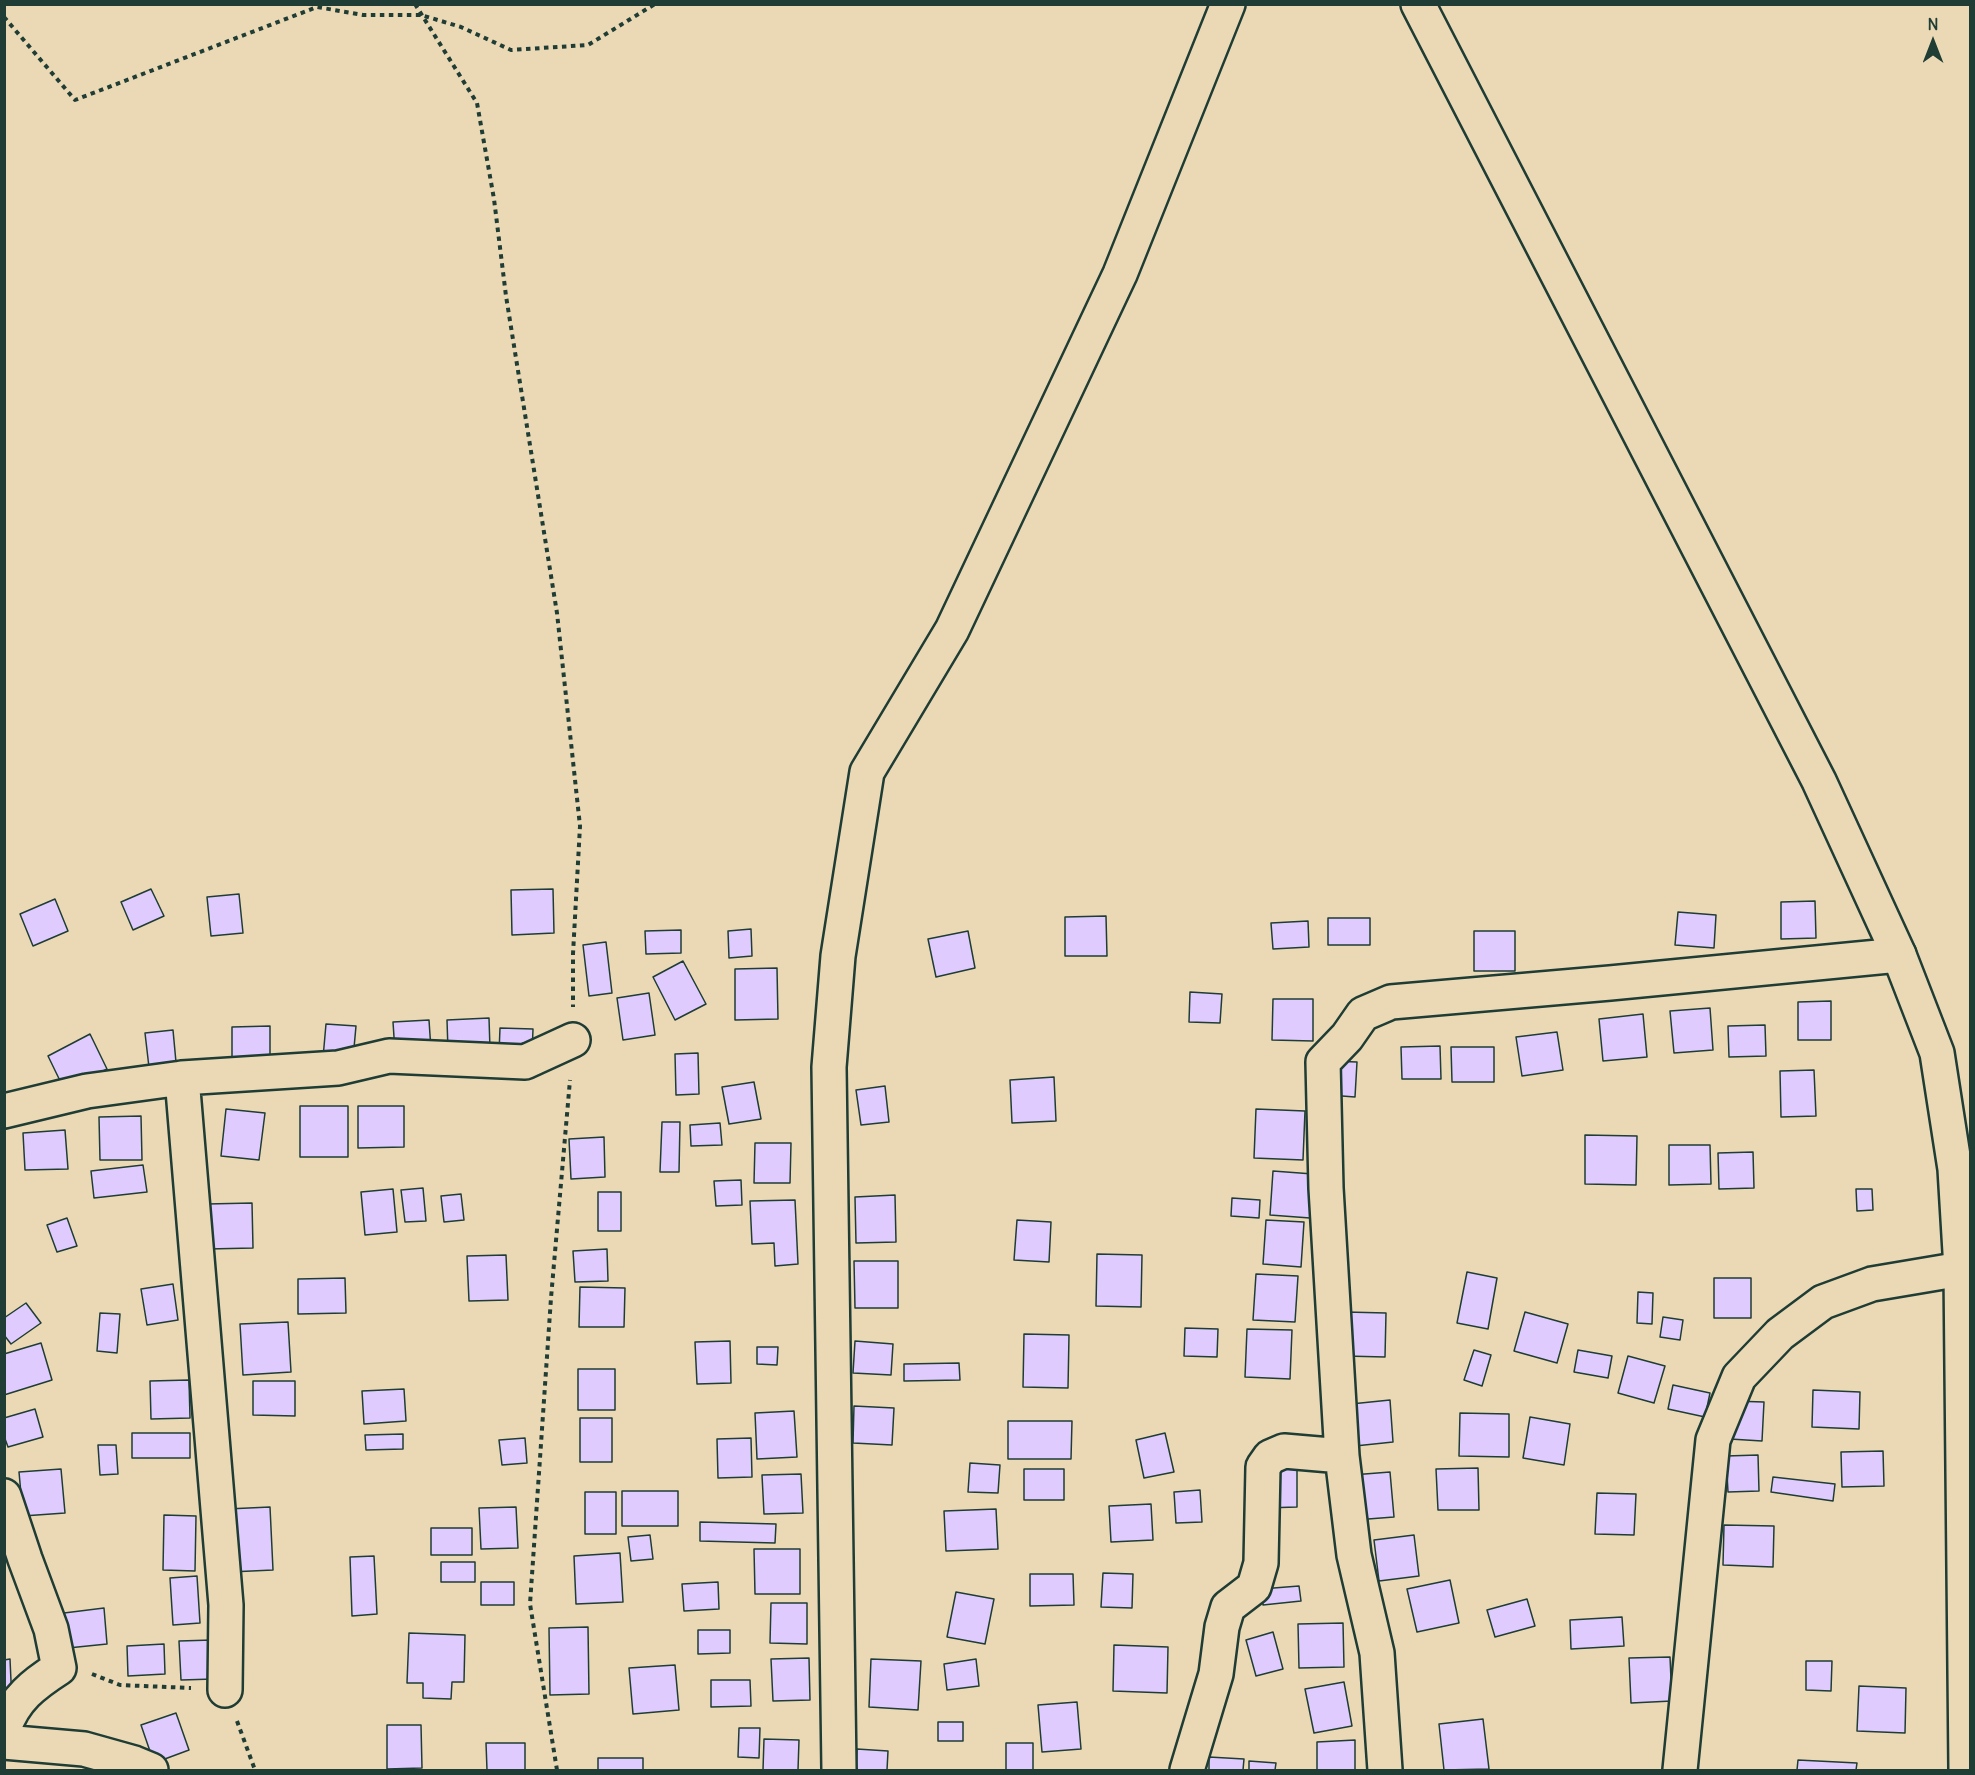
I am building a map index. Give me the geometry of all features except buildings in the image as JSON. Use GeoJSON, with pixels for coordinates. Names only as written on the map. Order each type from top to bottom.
{"type":"FeatureCollection","features":[{"type":"Feature","properties":{"kind":"street"},"geometry":{"type":"LineString","coordinates":[[839,1770],[829,1067],[838,956],[867,772],[951,630],[1120,274],[1228,4]]}},
{"type":"Feature","properties":{"kind":"street"},"geometry":{"type":"LineString","coordinates":[[1418,4],[1819,781],[1899,955],[1937,1053],[1963,1166],[1961,1269],[1966,1770]]}},
{"type":"Feature","properties":{"kind":"street"},"geometry":{"type":"LineString","coordinates":[[1385,1770],[1377,1653],[1354,1555],[1341,1456],[1326,1188],[1323,1062],[1347,1037],[1363,1014],[1391,1002],[1899,955]]}},
{"type":"Feature","properties":{"kind":"street"},"geometry":{"type":"LineString","coordinates":[[4,1111],[87,1091],[182,1078],[338,1068],[389,1056],[525,1062],[573,1040]]}},
{"type":"Feature","properties":{"kind":"street"},"geometry":{"type":"LineString","coordinates":[[182,1078],[226,1605],[225,1690]]}},
{"type":"Feature","properties":{"kind":"street"},"geometry":{"type":"LineString","coordinates":[[1680,1770],[1713,1440],[1739,1377],[1780,1334],[1823,1302],[1872,1284],[1961,1269]]}},
{"type":"Feature","properties":{"kind":"street"},"geometry":{"type":"LineString","coordinates":[[1187,1770],[1216,1674],[1222,1627],[1228,1607],[1254,1587],[1261,1563],[1263,1467],[1270,1457],[1284,1451],[1341,1456]]}},
{"type":"Feature","properties":{"kind":"street"},"geometry":{"type":"LineString","coordinates":[[4,1496],[24,1559],[51,1629],[60,1668],[33,1685],[10,1713],[4,1729]]}},
{"type":"Feature","properties":{"kind":"street"},"geometry":{"type":"LineString","coordinates":[[4,1742],[84,1749],[134,1762],[151,1770]]}},
{"type":"Feature","properties":{"kind":"path"},"geometry":{"type":"LineString","coordinates":[[415,4],[477,103],[494,199],[506,296],[557,613],[580,826],[573,954],[573,1040],[551,1298],[530,1604],[558,1770]]}},
{"type":"Feature","properties":{"kind":"path"},"geometry":{"type":"LineString","coordinates":[[4,17],[75,100],[317,7],[363,15],[421,15],[461,27],[511,50],[588,45],[655,4]]}},
{"type":"Feature","properties":{"kind":"path"},"geometry":{"type":"LineString","coordinates":[[60,1668],[88,1673],[120,1685],[225,1690],[255,1770]]}}]}
